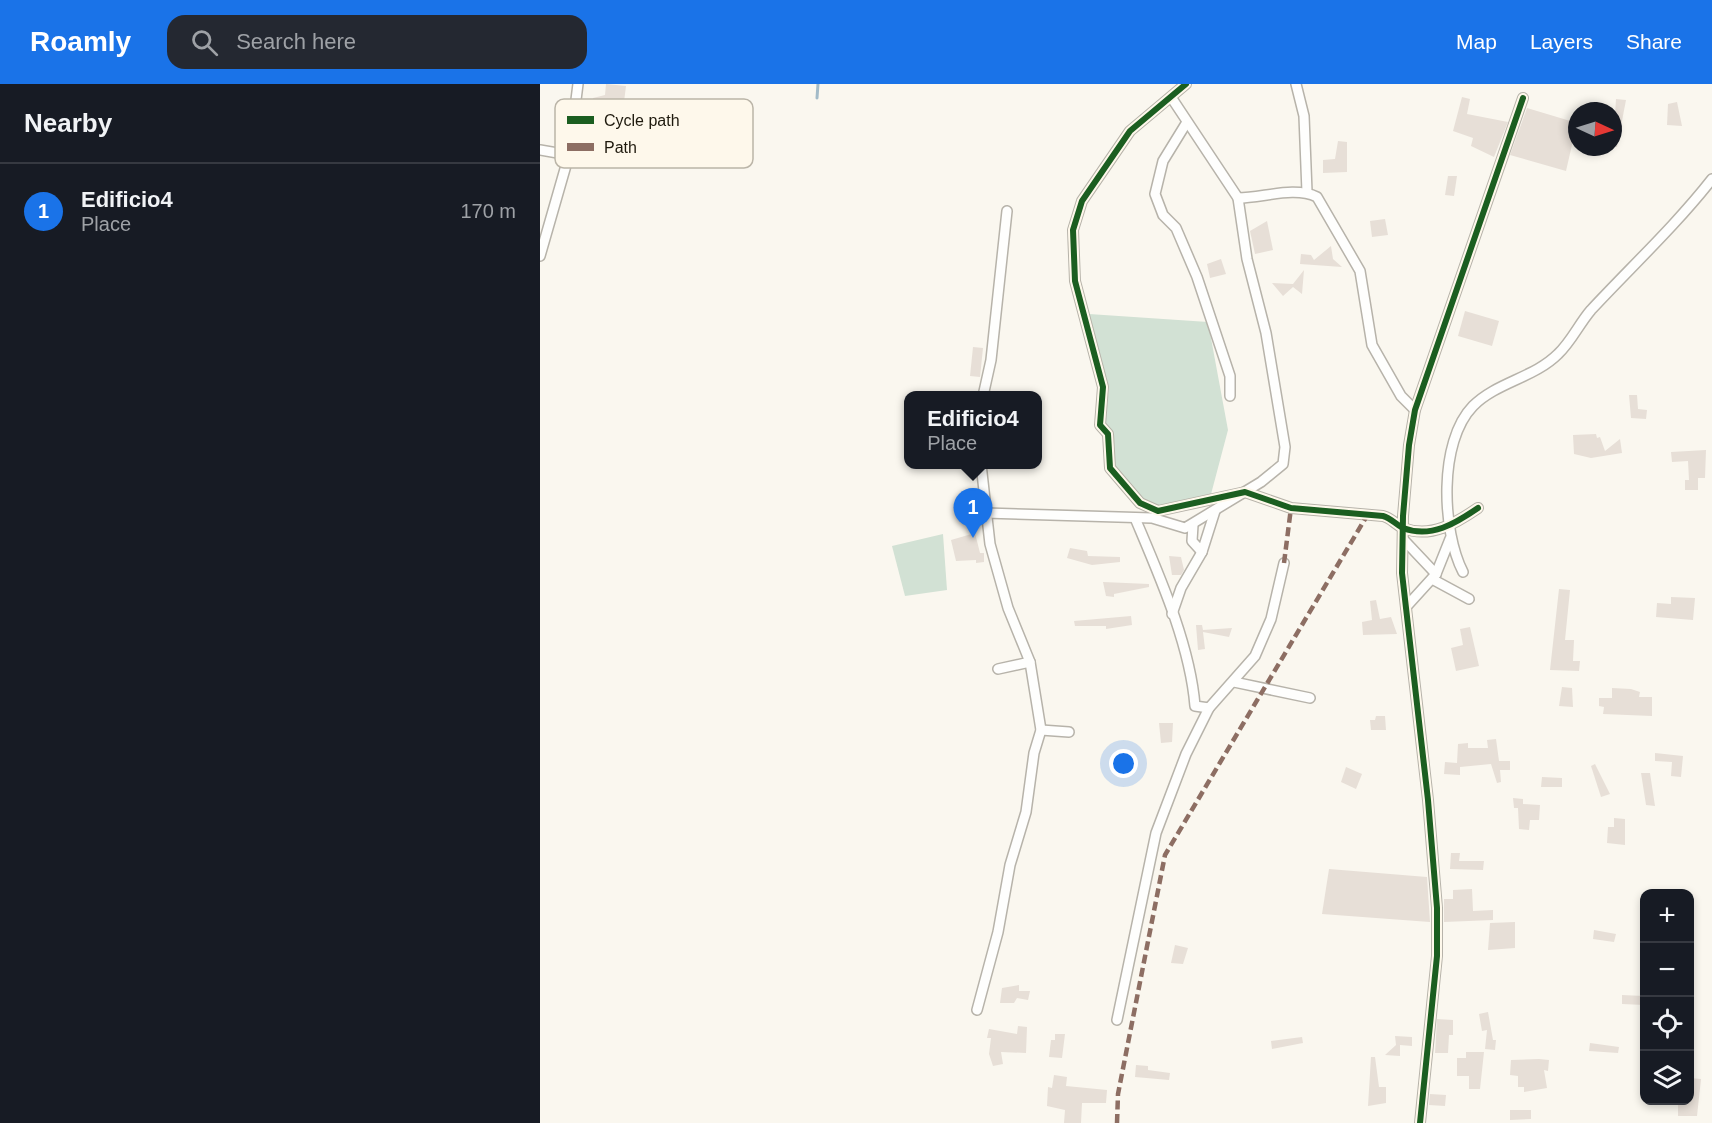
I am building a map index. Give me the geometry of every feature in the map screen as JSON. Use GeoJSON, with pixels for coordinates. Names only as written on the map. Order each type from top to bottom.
{"type":"FeatureCollection","features":[{"type":"Feature","properties":{"kind":"street"},"geometry":{"type":"LineString","coordinates":[[576,99],[578,84]]}},
{"type":"Feature","properties":{"kind":"street"},"geometry":{"type":"LineString","coordinates":[[1186,84],[1151,111],[1130,132],[1082,201],[1073,230],[1076,281],[1103,387],[1101,425],[1108,434],[1110,468],[1140,502],[1158,511],[1245,492],[1291,508],[1383,516],[1402,527],[1432,531],[1448,528],[1478,508]]}},
{"type":"Feature","properties":{"kind":"street"},"geometry":{"type":"LineString","coordinates":[[1296,84],[1304,116],[1307,192]]}},
{"type":"Feature","properties":{"kind":"street"},"geometry":{"type":"LineString","coordinates":[[985,513],[1152,518],[1185,528],[1215,512],[1283,464],[1285,447],[1266,333],[1247,259],[1238,198],[1172,97]]}},
{"type":"Feature","properties":{"kind":"street"},"geometry":{"type":"LineString","coordinates":[[1419,1123],[1437,956],[1437,908],[1428,800],[1402,573],[1402,527],[1409,445],[1415,410],[1523,98]]}},
{"type":"Feature","properties":{"kind":"street"},"geometry":{"type":"LineString","coordinates":[[1187,122],[1163,161],[1155,194],[1163,214],[1176,228],[1197,276],[1230,376],[1230,396]]}},
{"type":"Feature","properties":{"kind":"street"},"geometry":{"type":"LineString","coordinates":[[540,150],[555,153]]}},
{"type":"Feature","properties":{"kind":"street"},"geometry":{"type":"LineString","coordinates":[[540,256],[565,168]]}},
{"type":"Feature","properties":{"kind":"street"},"geometry":{"type":"LineString","coordinates":[[1463,572],[1448,528],[1448,469],[1452,450],[1465,417],[1472,406],[1495,390],[1533,372],[1558,354],[1581,321],[1712,179]]}},
{"type":"Feature","properties":{"kind":"street"},"geometry":{"type":"LineString","coordinates":[[1238,198],[1307,192],[1317,197],[1360,271],[1372,345],[1401,396],[1415,410]]}},
{"type":"Feature","properties":{"kind":"street"},"geometry":{"type":"LineString","coordinates":[[984,391],[991,360],[1007,211]]}},
{"type":"Feature","properties":{"kind":"street"},"geometry":{"type":"LineString","coordinates":[[977,1010],[998,932],[1010,865],[1026,812],[1034,753],[1041,730],[1030,662],[1005,600],[985,513],[981,469]]}},
{"type":"Feature","properties":{"kind":"street"},"geometry":{"type":"LineString","coordinates":[[1172,614],[1181,588],[1202,552],[1215,512]]}},
{"type":"Feature","properties":{"kind":"street"},"geometry":{"type":"LineString","coordinates":[[1135,518],[1172,614],[1193,684],[1197,732]]}},
{"type":"Feature","properties":{"kind":"street"},"geometry":{"type":"LineString","coordinates":[[1193,525],[1192,541],[1202,552]]}},
{"type":"Feature","properties":{"kind":"street"},"geometry":{"type":"LineString","coordinates":[[1403,539],[1434,576],[1469,599]]}},
{"type":"Feature","properties":{"kind":"street"},"geometry":{"type":"LineString","coordinates":[[1406,607],[1434,576],[1450,539]]}},
{"type":"Feature","properties":{"kind":"street"},"geometry":{"type":"LineString","coordinates":[[1117,1020],[1156,833],[1186,754],[1209,708],[1255,656],[1271,619],[1284,563]]}},
{"type":"Feature","properties":{"kind":"street"},"geometry":{"type":"LineString","coordinates":[[998,669],[1030,662]]}},
{"type":"Feature","properties":{"kind":"street"},"geometry":{"type":"LineString","coordinates":[[1234,682],[1310,698]]}},
{"type":"Feature","properties":{"kind":"street"},"geometry":{"type":"LineString","coordinates":[[1195,705],[1209,708]]}},
{"type":"Feature","properties":{"kind":"street"},"geometry":{"type":"LineString","coordinates":[[1041,730],[1069,732]]}},
{"type":"Feature","properties":{"kind":"green space"},"geometry":{"type":"Polygon","coordinates":[[[1089,314],[1208,322],[1228,430],[1210,498],[1160,506],[1143,499],[1115,466],[1112,431],[1105,424],[1109,388],[1089,314]]]}},
{"type":"Feature","properties":{"kind":"green space"},"geometry":{"type":"Polygon","coordinates":[[[943,534],[947,590],[905,596],[892,546],[943,534]]]}},
{"type":"Feature","properties":{"kind":"building"},"geometry":{"type":"Polygon","coordinates":[[[606,84],[626,86],[624,99],[593,99],[605,95],[606,84]]]}},
{"type":"Feature","properties":{"kind":"building"},"geometry":{"type":"Polygon","coordinates":[[[1462,97],[1470,99],[1467,114],[1508,122],[1494,157],[1471,146],[1473,138],[1453,131],[1462,97]]]}},
{"type":"Feature","properties":{"kind":"building"},"geometry":{"type":"Polygon","coordinates":[[[1616,99],[1626,100],[1622,121],[1622,102],[1616,102],[1616,99]]]}},
{"type":"Feature","properties":{"kind":"building"},"geometry":{"type":"Polygon","coordinates":[[[1677,102],[1682,126],[1667,125],[1668,104],[1677,102]]]}},
{"type":"Feature","properties":{"kind":"building"},"geometry":{"type":"Polygon","coordinates":[[[1527,108],[1568,120],[1569,156],[1566,171],[1510,155],[1527,108]]]}},
{"type":"Feature","properties":{"kind":"building"},"geometry":{"type":"Polygon","coordinates":[[[1338,141],[1347,142],[1347,172],[1323,173],[1323,160],[1335,159],[1338,141]]]}},
{"type":"Feature","properties":{"kind":"building"},"geometry":{"type":"Polygon","coordinates":[[[1448,176],[1457,176],[1454,196],[1445,195],[1448,176]]]}},
{"type":"Feature","properties":{"kind":"building"},"geometry":{"type":"Polygon","coordinates":[[[1385,219],[1388,235],[1372,237],[1370,221],[1385,219]]]}},
{"type":"Feature","properties":{"kind":"building"},"geometry":{"type":"Polygon","coordinates":[[[1267,221],[1273,250],[1255,254],[1250,231],[1267,221]]]}},
{"type":"Feature","properties":{"kind":"building"},"geometry":{"type":"Polygon","coordinates":[[[1331,246],[1333,259],[1342,267],[1300,264],[1301,254],[1311,255],[1314,260],[1331,246]]]}},
{"type":"Feature","properties":{"kind":"building"},"geometry":{"type":"Polygon","coordinates":[[[1221,259],[1226,274],[1210,278],[1207,264],[1221,259]]]}},
{"type":"Feature","properties":{"kind":"building"},"geometry":{"type":"Polygon","coordinates":[[[1304,270],[1302,294],[1293,287],[1283,296],[1272,283],[1293,284],[1304,270]]]}},
{"type":"Feature","properties":{"kind":"building"},"geometry":{"type":"Polygon","coordinates":[[[1465,311],[1499,321],[1492,346],[1458,336],[1465,311]]]}},
{"type":"Feature","properties":{"kind":"building"},"geometry":{"type":"Polygon","coordinates":[[[973,347],[983,348],[980,377],[970,376],[973,347]]]}},
{"type":"Feature","properties":{"kind":"building"},"geometry":{"type":"Polygon","coordinates":[[[1629,395],[1637,395],[1638,409],[1647,410],[1646,419],[1631,418],[1629,395]]]}},
{"type":"Feature","properties":{"kind":"building"},"geometry":{"type":"Polygon","coordinates":[[[1596,434],[1597,438],[1600,437],[1605,451],[1620,439],[1622,453],[1591,458],[1574,454],[1573,435],[1596,434]]]}},
{"type":"Feature","properties":{"kind":"building"},"geometry":{"type":"Polygon","coordinates":[[[1706,450],[1705,478],[1698,478],[1698,490],[1685,490],[1685,480],[1689,480],[1688,461],[1672,462],[1671,452],[1706,450]]]}},
{"type":"Feature","properties":{"kind":"building"},"geometry":{"type":"Polygon","coordinates":[[[975,533],[980,553],[984,553],[984,562],[956,561],[951,540],[975,533]]]}},
{"type":"Feature","properties":{"kind":"building"},"geometry":{"type":"Polygon","coordinates":[[[1070,548],[1087,551],[1088,556],[1120,557],[1120,562],[1092,565],[1067,558],[1070,548]]]}},
{"type":"Feature","properties":{"kind":"building"},"geometry":{"type":"Polygon","coordinates":[[[1169,556],[1181,557],[1184,570],[1181,575],[1172,575],[1169,556]]]}},
{"type":"Feature","properties":{"kind":"building"},"geometry":{"type":"Polygon","coordinates":[[[1103,582],[1149,584],[1149,587],[1114,594],[1114,597],[1106,596],[1103,582]]]}},
{"type":"Feature","properties":{"kind":"building"},"geometry":{"type":"Polygon","coordinates":[[[1559,589],[1570,590],[1565,640],[1574,640],[1573,661],[1580,661],[1579,671],[1550,670],[1559,589]]]}},
{"type":"Feature","properties":{"kind":"building"},"geometry":{"type":"Polygon","coordinates":[[[1671,597],[1695,598],[1693,620],[1656,617],[1657,603],[1671,604],[1671,597]]]}},
{"type":"Feature","properties":{"kind":"building"},"geometry":{"type":"Polygon","coordinates":[[[1376,600],[1380,619],[1391,617],[1397,634],[1363,635],[1362,622],[1372,620],[1370,601],[1376,600]]]}},
{"type":"Feature","properties":{"kind":"building"},"geometry":{"type":"Polygon","coordinates":[[[1131,616],[1132,625],[1106,629],[1106,626],[1075,626],[1074,621],[1131,616]]]}},
{"type":"Feature","properties":{"kind":"building"},"geometry":{"type":"Polygon","coordinates":[[[1196,625],[1202,625],[1203,630],[1232,628],[1229,637],[1203,632],[1205,649],[1198,650],[1196,625]]]}},
{"type":"Feature","properties":{"kind":"building"},"geometry":{"type":"Polygon","coordinates":[[[1470,627],[1479,666],[1456,671],[1451,648],[1463,645],[1460,629],[1470,627]]]}},
{"type":"Feature","properties":{"kind":"building"},"geometry":{"type":"Polygon","coordinates":[[[1562,687],[1572,688],[1573,707],[1559,706],[1562,687]]]}},
{"type":"Feature","properties":{"kind":"building"},"geometry":{"type":"Polygon","coordinates":[[[1612,688],[1631,689],[1640,692],[1639,697],[1652,697],[1652,716],[1603,714],[1604,707],[1599,706],[1599,698],[1612,698],[1612,688]]]}},
{"type":"Feature","properties":{"kind":"building"},"geometry":{"type":"Polygon","coordinates":[[[1376,716],[1385,716],[1386,730],[1371,730],[1370,720],[1375,720],[1376,716]]]}},
{"type":"Feature","properties":{"kind":"building"},"geometry":{"type":"Polygon","coordinates":[[[1159,723],[1173,723],[1172,742],[1161,743],[1159,723]]]}},
{"type":"Feature","properties":{"kind":"building"},"geometry":{"type":"Polygon","coordinates":[[[1496,739],[1499,761],[1510,761],[1510,770],[1500,770],[1501,782],[1497,783],[1491,764],[1460,767],[1460,775],[1444,774],[1445,762],[1457,763],[1458,744],[1468,743],[1468,748],[1488,748],[1487,740],[1496,739]]]}},
{"type":"Feature","properties":{"kind":"building"},"geometry":{"type":"Polygon","coordinates":[[[1655,753],[1683,756],[1681,777],[1671,776],[1672,762],[1655,761],[1655,753]]]}},
{"type":"Feature","properties":{"kind":"building"},"geometry":{"type":"Polygon","coordinates":[[[1595,764],[1610,794],[1601,797],[1591,766],[1595,764]]]}},
{"type":"Feature","properties":{"kind":"building"},"geometry":{"type":"Polygon","coordinates":[[[1346,767],[1362,774],[1356,789],[1341,782],[1346,767]]]}},
{"type":"Feature","properties":{"kind":"building"},"geometry":{"type":"Polygon","coordinates":[[[1641,773],[1650,773],[1655,806],[1646,805],[1641,773]]]}},
{"type":"Feature","properties":{"kind":"building"},"geometry":{"type":"Polygon","coordinates":[[[1542,777],[1562,778],[1562,787],[1541,787],[1542,777]]]}},
{"type":"Feature","properties":{"kind":"building"},"geometry":{"type":"Polygon","coordinates":[[[1513,798],[1523,799],[1523,804],[1540,805],[1539,820],[1530,820],[1529,830],[1519,829],[1518,808],[1514,808],[1513,798]]]}},
{"type":"Feature","properties":{"kind":"building"},"geometry":{"type":"Polygon","coordinates":[[[1614,818],[1625,819],[1625,845],[1607,843],[1608,827],[1614,827],[1614,818]]]}},
{"type":"Feature","properties":{"kind":"building"},"geometry":{"type":"Polygon","coordinates":[[[1451,853],[1460,853],[1459,861],[1484,861],[1483,870],[1450,869],[1451,853]]]}},
{"type":"Feature","properties":{"kind":"building"},"geometry":{"type":"Polygon","coordinates":[[[1329,869],[1427,877],[1430,922],[1322,914],[1329,869]]]}},
{"type":"Feature","properties":{"kind":"building"},"geometry":{"type":"Polygon","coordinates":[[[1472,889],[1473,911],[1493,910],[1493,920],[1444,922],[1444,899],[1453,899],[1453,890],[1472,889]]]}},
{"type":"Feature","properties":{"kind":"building"},"geometry":{"type":"Polygon","coordinates":[[[1515,922],[1515,948],[1488,950],[1490,923],[1515,922]]]}},
{"type":"Feature","properties":{"kind":"building"},"geometry":{"type":"Polygon","coordinates":[[[1594,930],[1616,934],[1614,942],[1593,939],[1594,930]]]}},
{"type":"Feature","properties":{"kind":"building"},"geometry":{"type":"Polygon","coordinates":[[[1175,945],[1188,948],[1183,964],[1171,963],[1175,945]]]}},
{"type":"Feature","properties":{"kind":"building"},"geometry":{"type":"Polygon","coordinates":[[[1019,985],[1019,991],[1030,991],[1028,1000],[1017,998],[1014,1003],[1000,1003],[1002,988],[1019,985]]]}},
{"type":"Feature","properties":{"kind":"building"},"geometry":{"type":"Polygon","coordinates":[[[1622,995],[1640,996],[1640,1005],[1622,1004],[1622,995]]]}},
{"type":"Feature","properties":{"kind":"building"},"geometry":{"type":"Polygon","coordinates":[[[1488,1012],[1493,1040],[1496,1040],[1495,1050],[1485,1049],[1487,1030],[1482,1031],[1479,1014],[1488,1012]]]}},
{"type":"Feature","properties":{"kind":"building"},"geometry":{"type":"Polygon","coordinates":[[[1437,1019],[1453,1020],[1453,1035],[1449,1035],[1448,1053],[1435,1053],[1437,1019]]]}},
{"type":"Feature","properties":{"kind":"building"},"geometry":{"type":"Polygon","coordinates":[[[1018,1026],[1027,1027],[1026,1053],[1001,1052],[1003,1064],[993,1066],[989,1054],[991,1038],[987,1038],[989,1029],[1017,1034],[1018,1026]]]}},
{"type":"Feature","properties":{"kind":"building"},"geometry":{"type":"Polygon","coordinates":[[[1055,1034],[1065,1034],[1062,1058],[1049,1057],[1051,1040],[1055,1040],[1055,1034]]]}},
{"type":"Feature","properties":{"kind":"building"},"geometry":{"type":"Polygon","coordinates":[[[1395,1036],[1412,1037],[1412,1046],[1400,1045],[1400,1056],[1385,1055],[1396,1045],[1395,1036]]]}},
{"type":"Feature","properties":{"kind":"building"},"geometry":{"type":"Polygon","coordinates":[[[1302,1037],[1303,1043],[1272,1049],[1271,1041],[1302,1037]]]}},
{"type":"Feature","properties":{"kind":"building"},"geometry":{"type":"Polygon","coordinates":[[[1590,1043],[1619,1047],[1618,1053],[1589,1051],[1590,1043]]]}},
{"type":"Feature","properties":{"kind":"building"},"geometry":{"type":"Polygon","coordinates":[[[1466,1052],[1484,1052],[1480,1089],[1469,1089],[1469,1076],[1457,1076],[1457,1058],[1466,1058],[1466,1052]]]}},
{"type":"Feature","properties":{"kind":"building"},"geometry":{"type":"Polygon","coordinates":[[[1371,1057],[1375,1057],[1379,1087],[1386,1087],[1386,1103],[1368,1106],[1371,1057]]]}},
{"type":"Feature","properties":{"kind":"building"},"geometry":{"type":"Polygon","coordinates":[[[1511,1060],[1549,1060],[1548,1071],[1544,1070],[1547,1088],[1524,1092],[1524,1087],[1518,1087],[1518,1076],[1510,1075],[1511,1060]]]}},
{"type":"Feature","properties":{"kind":"building"},"geometry":{"type":"Polygon","coordinates":[[[1136,1065],[1148,1066],[1148,1070],[1170,1073],[1169,1080],[1135,1077],[1136,1065]]]}},
{"type":"Feature","properties":{"kind":"building"},"geometry":{"type":"Polygon","coordinates":[[[1054,1075],[1067,1077],[1066,1086],[1107,1090],[1106,1103],[1082,1103],[1081,1123],[1064,1123],[1065,1110],[1047,1106],[1048,1087],[1052,1088],[1054,1075]]]}},
{"type":"Feature","properties":{"kind":"building"},"geometry":{"type":"Polygon","coordinates":[[[1694,1078],[1701,1079],[1697,1116],[1678,1116],[1678,1105],[1694,1105],[1694,1078]]]}},
{"type":"Feature","properties":{"kind":"building"},"geometry":{"type":"Polygon","coordinates":[[[1430,1094],[1446,1095],[1445,1106],[1429,1105],[1430,1094]]]}},
{"type":"Feature","properties":{"kind":"building"},"geometry":{"type":"Polygon","coordinates":[[[1510,1110],[1531,1110],[1531,1119],[1510,1120],[1510,1110]]]}},
{"type":"Feature","properties":{"kind":"waterway"},"geometry":{"type":"LineString","coordinates":[[817,98],[818,84]]}},
{"type":"Feature","properties":{"kind":"marked path"},"geometry":{"type":"LineString","coordinates":[[1284,563],[1291,508]]}},
{"type":"Feature","properties":{"kind":"marked path"},"geometry":{"type":"LineString","coordinates":[[1117,1123],[1118,1094],[1165,855],[1368,514]]}},
{"type":"Feature","properties":{"kind":"cycle path"},"geometry":{"type":"LineString","coordinates":[[1186,84],[1130,131],[1082,201],[1073,230],[1075,281],[1103,387],[1100,425],[1108,434],[1110,468],[1140,503],[1158,511],[1245,492],[1291,508],[1383,516],[1403,528],[1423,532],[1443,528],[1478,508]]}},
{"type":"Feature","properties":{"kind":"cycle path"},"geometry":{"type":"LineString","coordinates":[[1420,1123],[1437,956],[1437,908],[1428,800],[1402,573],[1403,516],[1409,445],[1415,410],[1523,98]]}},
{"type":"Feature","properties":{"kind":"place","name":"Edificio4"},"geometry":{"type":"Point","coordinates":[973,538]}}]}
